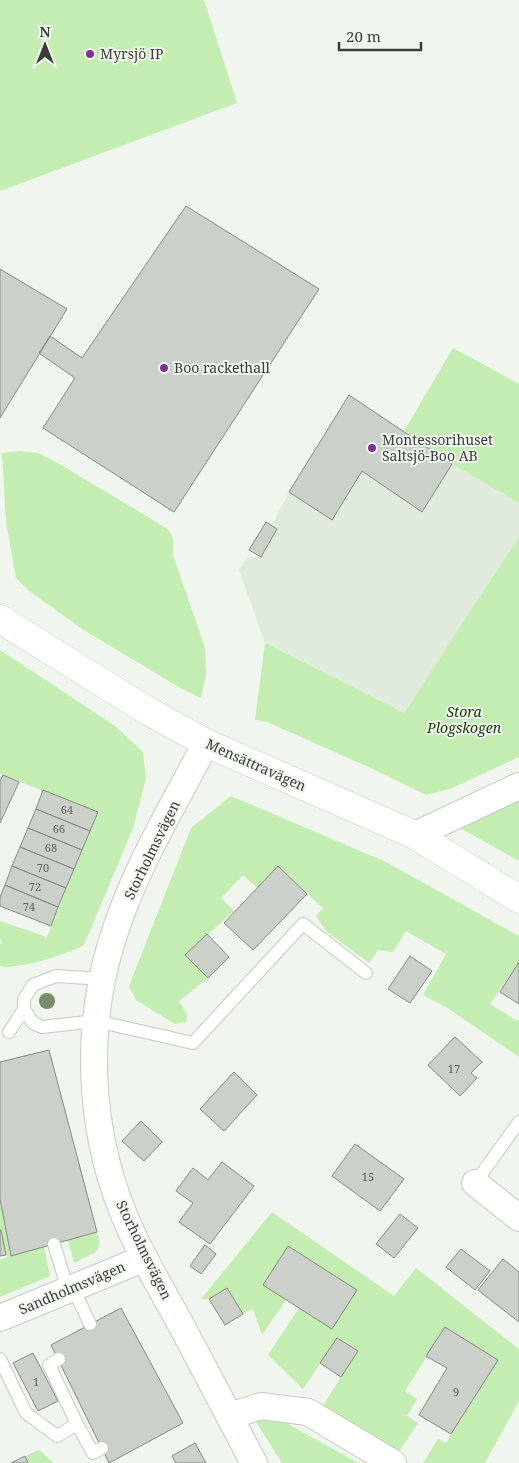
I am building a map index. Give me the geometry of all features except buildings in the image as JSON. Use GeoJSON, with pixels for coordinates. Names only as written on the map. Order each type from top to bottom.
{"type":"FeatureCollection","features":[{"type":"Feature","properties":{"kind":"street","name":"Mensättravägen"},"geometry":{"type":"LineString","coordinates":[[0,619],[146,710],[206,742],[415,835],[519,899]]}},
{"type":"Feature","properties":{"kind":"street","name":"Storholmsvägen"},"geometry":{"type":"LineString","coordinates":[[206,742],[131,888],[111,944],[96,1022],[95,1092],[104,1154],[122,1210],[145,1258],[254,1463]]}},
{"type":"Feature","properties":{"kind":"street"},"geometry":{"type":"LineString","coordinates":[[415,835],[519,786]]}},
{"type":"Feature","properties":{"kind":"street"},"geometry":{"type":"LineString","coordinates":[[475,1183],[519,1218]]}},
{"type":"Feature","properties":{"kind":"street","name":"Sandholmsvägen"},"geometry":{"type":"LineString","coordinates":[[0,1318],[145,1258]]}},
{"type":"Feature","properties":{"kind":"street"},"geometry":{"type":"LineString","coordinates":[[229,1416],[261,1406],[308,1412],[393,1463]]}},
{"type":"Feature","properties":{"kind":"lane"},"geometry":{"type":"LineString","coordinates":[[24,1009],[33,1023],[42,1026],[96,1022],[193,1044],[303,924],[366,973]]}},
{"type":"Feature","properties":{"kind":"lane"},"geometry":{"type":"LineString","coordinates":[[10,1032],[24,1009],[24,998],[27,991],[41,981],[56,976],[103,979]]}},
{"type":"Feature","properties":{"kind":"lane"},"geometry":{"type":"LineString","coordinates":[[475,1183],[519,1122]]}},
{"type":"Feature","properties":{"kind":"lane"},"geometry":{"type":"LineString","coordinates":[[54,1244],[71,1289],[90,1324]]}},
{"type":"Feature","properties":{"kind":"lane"},"geometry":{"type":"LineString","coordinates":[[0,1359],[26,1413],[57,1436],[77,1424]]}},
{"type":"Feature","properties":{"kind":"lane"},"geometry":{"type":"LineString","coordinates":[[59,1359],[49,1365],[77,1424],[93,1453],[102,1448]]}},
{"type":"Feature","properties":{"kind":"shaded area"},"geometry":{"type":"Polygon","coordinates":[[[452,464],[519,503],[519,537],[404,714],[265,643],[239,570],[247,557],[261,557],[277,529],[271,526],[289,492],[362,471],[422,512],[452,464]]]}},
{"type":"Feature","properties":{"kind":"green space","name":"Myrsjö IP"},"geometry":{"type":"Polygon","coordinates":[[[0,0],[204,0],[237,103],[0,191],[0,0]]]}},
{"type":"Feature","properties":{"kind":"green space"},"geometry":{"type":"Polygon","coordinates":[[[453,348],[519,384],[519,503],[452,464],[404,431],[453,348]]]}},
{"type":"Feature","properties":{"kind":"green space"},"geometry":{"type":"Polygon","coordinates":[[[19,451],[38,453],[58,463],[168,529],[173,538],[173,555],[205,648],[206,675],[201,698],[182,689],[82,629],[28,590],[16,578],[6,522],[2,453],[19,451]]]}},
{"type":"Feature","properties":{"kind":"green space","name":"Stora Plogskogen"},"geometry":{"type":"Polygon","coordinates":[[[519,537],[519,757],[450,789],[426,795],[267,722],[255,720],[265,643],[404,713],[519,537]]]}},
{"type":"Feature","properties":{"kind":"green space"},"geometry":{"type":"Polygon","coordinates":[[[0,650],[115,726],[143,752],[146,778],[133,828],[84,945],[67,953],[43,960],[8,967],[0,966],[0,944],[2,943],[0,938],[0,921],[47,937],[97,812],[0,774],[0,650]]]}},
{"type":"Feature","properties":{"kind":"green space"},"geometry":{"type":"Polygon","coordinates":[[[231,796],[386,862],[519,936],[519,962],[490,1004],[517,1021],[519,1019],[519,1057],[446,1007],[423,995],[446,954],[406,931],[393,952],[378,950],[369,963],[326,931],[316,916],[323,908],[278,867],[257,888],[243,875],[221,898],[234,911],[185,955],[208,978],[179,1001],[187,1014],[186,1022],[175,1024],[136,1000],[129,986],[191,828],[231,796]]]}},
{"type":"Feature","properties":{"kind":"green space"},"geometry":{"type":"Polygon","coordinates":[[[519,796],[519,861],[455,825],[519,796]]]}},
{"type":"Feature","properties":{"kind":"green space"},"geometry":{"type":"Polygon","coordinates":[[[0,1199],[11,1256],[44,1247],[50,1276],[0,1297],[0,1260],[7,1257],[0,1230],[0,1199]]]}},
{"type":"Feature","properties":{"kind":"green space"},"geometry":{"type":"Polygon","coordinates":[[[272,1212],[394,1296],[416,1268],[519,1349],[519,1401],[485,1463],[423,1463],[438,1439],[446,1443],[498,1360],[445,1327],[405,1391],[417,1399],[407,1416],[418,1423],[398,1453],[323,1406],[357,1351],[337,1338],[303,1389],[268,1355],[299,1308],[357,1290],[288,1246],[263,1285],[286,1300],[262,1335],[253,1309],[243,1314],[227,1288],[209,1299],[201,1299],[272,1212]]]}},
{"type":"Feature","properties":{"kind":"green space"},"geometry":{"type":"Polygon","coordinates":[[[97,1232],[100,1244],[96,1252],[74,1263],[68,1240],[97,1232]]]}},
{"type":"Feature","properties":{"kind":"green space"},"geometry":{"type":"Polygon","coordinates":[[[272,1415],[358,1463],[282,1463],[256,1422],[272,1415]]]}},
{"type":"Feature","properties":{"kind":"green space"},"geometry":{"type":"Polygon","coordinates":[[[39,1450],[54,1463],[28,1463],[25,1456],[39,1450]]]}},
{"type":"Feature","properties":{"kind":"place","name":"Myrsjö IP"},"geometry":{"type":"Point","coordinates":[90,54]}},
{"type":"Feature","properties":{"kind":"place","name":"Boo rackethall"},"geometry":{"type":"Point","coordinates":[164,368]}},
{"type":"Feature","properties":{"kind":"place","name":"Montessorihuset Saltsjö-Boo AB"},"geometry":{"type":"Point","coordinates":[372,448]}}]}
